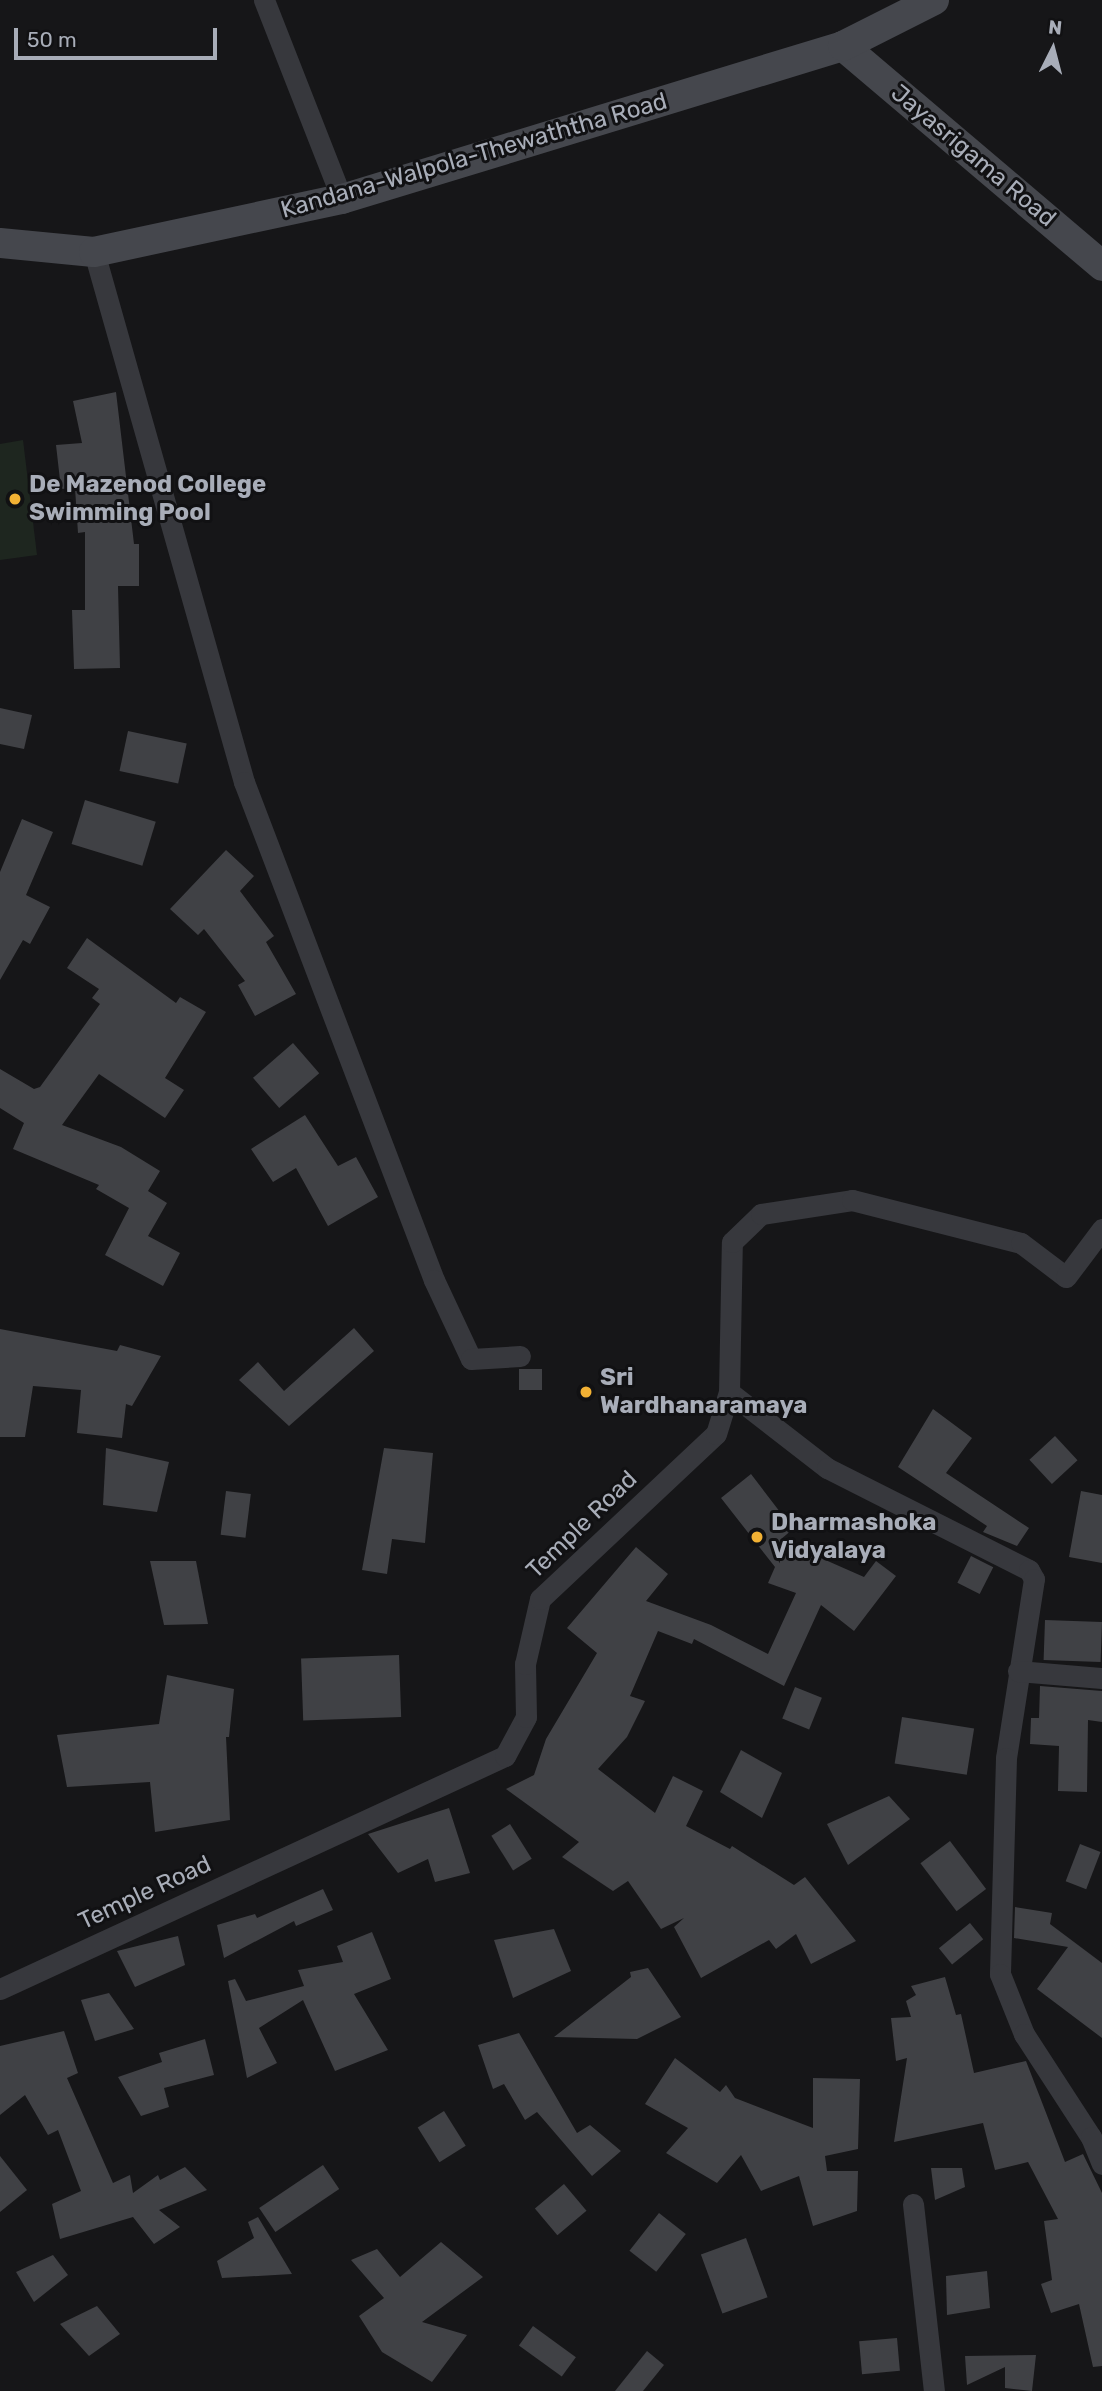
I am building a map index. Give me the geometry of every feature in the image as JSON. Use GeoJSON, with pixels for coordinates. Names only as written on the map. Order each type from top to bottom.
{"type":"FeatureCollection","features":[{"type":"Feature","properties":{"kind":"street"},"geometry":{"type":"LineString","coordinates":[[264,0],[342,199]]}},
{"type":"Feature","properties":{"kind":"street","name":"Kandana-Walpola-Thewaththa Road"},"geometry":{"type":"LineString","coordinates":[[0,243],[94,253],[342,199],[843,47],[934,0]]}},
{"type":"Feature","properties":{"kind":"street","name":"Jayasrigama Road"},"geometry":{"type":"LineString","coordinates":[[843,47],[1102,266]]}},
{"type":"Feature","properties":{"kind":"street"},"geometry":{"type":"LineString","coordinates":[[94,253],[244,782],[434,1280],[471,1359],[520,1356]]}},
{"type":"Feature","properties":{"kind":"street","name":"Temple Road"},"geometry":{"type":"LineString","coordinates":[[0,1989],[505,1756],[526,1717],[524,1664],[540,1599],[716,1434],[729,1392],[732,1242],[761,1214],[852,1200],[1021,1243],[1066,1277],[1102,1229]]}},
{"type":"Feature","properties":{"kind":"street"},"geometry":{"type":"LineString","coordinates":[[729,1392],[827,1468],[1029,1570],[1034,1579],[1006,1758],[1000,1974],[1024,2034],[1091,2137],[1102,2164]]}},
{"type":"Feature","properties":{"kind":"street"},"geometry":{"type":"LineString","coordinates":[[1018,1671],[1102,1678]]}},
{"type":"Feature","properties":{"kind":"street"},"geometry":{"type":"LineString","coordinates":[[913,2204],[934,2391]]}},
{"type":"Feature","properties":{"kind":"shaded area","name":"De Mazenod College Swimming Pool"},"geometry":{"type":"Polygon","coordinates":[[[23,440],[37,555],[0,560],[0,444],[23,440]]]}},
{"type":"Feature","properties":{"kind":"building"},"geometry":{"type":"Polygon","coordinates":[[[116,392],[134,544],[139,544],[139,586],[118,586],[120,668],[74,669],[72,610],[85,610],[85,532],[78,533],[75,488],[61,489],[56,445],[82,443],[73,401],[116,392]]]}},
{"type":"Feature","properties":{"kind":"building"},"geometry":{"type":"Polygon","coordinates":[[[0,708],[32,715],[24,749],[0,744],[0,708]]]}},
{"type":"Feature","properties":{"kind":"building"},"geometry":{"type":"Polygon","coordinates":[[[128,731],[187,743],[178,784],[119,771],[128,731]]]}},
{"type":"Feature","properties":{"kind":"building"},"geometry":{"type":"Polygon","coordinates":[[[85,800],[156,822],[142,866],[72,844],[85,800]]]}},
{"type":"Feature","properties":{"kind":"building"},"geometry":{"type":"Polygon","coordinates":[[[22,819],[53,832],[26,895],[50,907],[30,944],[23,940],[0,980],[0,872],[22,819]]]}},
{"type":"Feature","properties":{"kind":"building"},"geometry":{"type":"Polygon","coordinates":[[[226,850],[254,876],[240,891],[274,936],[266,942],[296,994],[255,1016],[238,985],[245,981],[204,929],[198,935],[170,909],[226,850]]]}},
{"type":"Feature","properties":{"kind":"building"},"geometry":{"type":"Polygon","coordinates":[[[87,938],[176,1003],[180,997],[206,1012],[165,1078],[184,1090],[165,1118],[99,1074],[62,1125],[121,1147],[160,1171],[148,1191],[167,1203],[148,1236],[180,1253],[163,1286],[105,1255],[129,1208],[96,1189],[99,1185],[13,1149],[24,1123],[0,1108],[0,1069],[34,1089],[40,1087],[100,1004],[92,998],[99,989],[67,968],[87,938]]]}},
{"type":"Feature","properties":{"kind":"building"},"geometry":{"type":"Polygon","coordinates":[[[293,1043],[319,1073],[279,1108],[253,1078],[293,1043]]]}},
{"type":"Feature","properties":{"kind":"building"},"geometry":{"type":"Polygon","coordinates":[[[305,1115],[338,1166],[356,1157],[378,1197],[328,1226],[296,1168],[273,1182],[251,1149],[305,1115]]]}},
{"type":"Feature","properties":{"kind":"building"},"geometry":{"type":"Polygon","coordinates":[[[354,1328],[374,1351],[289,1426],[239,1380],[258,1362],[284,1391],[354,1328]]]}},
{"type":"Feature","properties":{"kind":"building"},"geometry":{"type":"Polygon","coordinates":[[[0,1329],[117,1351],[120,1345],[161,1356],[132,1406],[126,1404],[122,1438],[77,1433],[81,1390],[33,1386],[25,1437],[0,1437],[0,1329]]]}},
{"type":"Feature","properties":{"kind":"building"},"geometry":{"type":"Polygon","coordinates":[[[519,1369],[542,1369],[542,1390],[519,1390],[519,1369]]]}},
{"type":"Feature","properties":{"kind":"building"},"geometry":{"type":"Polygon","coordinates":[[[933,1409],[972,1438],[946,1473],[1029,1528],[1017,1546],[983,1532],[987,1526],[898,1467],[933,1409]]]}},
{"type":"Feature","properties":{"kind":"building"},"geometry":{"type":"Polygon","coordinates":[[[1055,1436],[1078,1460],[1052,1484],[1029,1460],[1055,1436]]]}},
{"type":"Feature","properties":{"kind":"building"},"geometry":{"type":"Polygon","coordinates":[[[106,1448],[169,1462],[157,1512],[103,1505],[106,1448]]]}},
{"type":"Feature","properties":{"kind":"building"},"geometry":{"type":"Polygon","coordinates":[[[384,1448],[433,1453],[425,1543],[392,1539],[387,1574],[362,1570],[384,1448]]]}},
{"type":"Feature","properties":{"kind":"building"},"geometry":{"type":"Polygon","coordinates":[[[751,1474],[793,1529],[780,1540],[864,1577],[876,1561],[896,1576],[854,1631],[821,1605],[784,1686],[694,1639],[692,1644],[658,1631],[630,1696],[645,1701],[627,1737],[598,1769],[655,1813],[673,1776],[703,1791],[686,1826],[730,1849],[732,1846],[794,1885],[805,1877],[856,1941],[811,1964],[796,1934],[776,1949],[769,1940],[701,1978],[674,1927],[684,1918],[661,1929],[628,1881],[613,1891],[562,1857],[579,1842],[506,1789],[534,1775],[546,1739],[597,1653],[567,1628],[636,1547],[668,1574],[646,1601],[711,1625],[768,1654],[796,1593],[768,1583],[775,1567],[721,1498],[751,1474]]]}},
{"type":"Feature","properties":{"kind":"building"},"geometry":{"type":"Polygon","coordinates":[[[226,1491],[251,1494],[245,1538],[221,1535],[226,1491]]]}},
{"type":"Feature","properties":{"kind":"building"},"geometry":{"type":"Polygon","coordinates":[[[1081,1491],[1102,1495],[1102,1563],[1069,1557],[1081,1491]]]}},
{"type":"Feature","properties":{"kind":"building"},"geometry":{"type":"Polygon","coordinates":[[[971,1556],[993,1567],[980,1594],[957,1583],[971,1556]]]}},
{"type":"Feature","properties":{"kind":"building"},"geometry":{"type":"Polygon","coordinates":[[[150,1561],[196,1561],[208,1624],[164,1625],[150,1561]]]}},
{"type":"Feature","properties":{"kind":"building"},"geometry":{"type":"Polygon","coordinates":[[[1045,1620],[1102,1622],[1101,1662],[1044,1660],[1045,1620]]]}},
{"type":"Feature","properties":{"kind":"building"},"geometry":{"type":"Polygon","coordinates":[[[399,1655],[401,1717],[303,1720],[301,1658],[399,1655]]]}},
{"type":"Feature","properties":{"kind":"building"},"geometry":{"type":"Polygon","coordinates":[[[167,1675],[234,1689],[229,1737],[226,1737],[230,1820],[155,1832],[150,1782],[67,1787],[57,1735],[159,1724],[167,1675]]]}},
{"type":"Feature","properties":{"kind":"building"},"geometry":{"type":"Polygon","coordinates":[[[1040,1686],[1102,1691],[1102,1722],[1088,1720],[1087,1792],[1058,1791],[1059,1746],[1030,1744],[1031,1718],[1039,1718],[1040,1686]]]}},
{"type":"Feature","properties":{"kind":"building"},"geometry":{"type":"Polygon","coordinates":[[[795,1687],[822,1698],[809,1729],[782,1719],[795,1687]]]}},
{"type":"Feature","properties":{"kind":"building"},"geometry":{"type":"Polygon","coordinates":[[[902,1717],[974,1728],[967,1775],[895,1763],[902,1717]]]}},
{"type":"Feature","properties":{"kind":"building"},"geometry":{"type":"Polygon","coordinates":[[[741,1750],[782,1773],[762,1818],[720,1792],[741,1750]]]}},
{"type":"Feature","properties":{"kind":"building"},"geometry":{"type":"Polygon","coordinates":[[[889,1796],[910,1819],[848,1865],[827,1824],[889,1796]]]}},
{"type":"Feature","properties":{"kind":"building"},"geometry":{"type":"Polygon","coordinates":[[[449,1808],[470,1873],[435,1882],[428,1859],[398,1873],[368,1834],[449,1808]]]}},
{"type":"Feature","properties":{"kind":"building"},"geometry":{"type":"Polygon","coordinates":[[[510,1824],[532,1859],[513,1870],[491,1836],[510,1824]]]}},
{"type":"Feature","properties":{"kind":"building"},"geometry":{"type":"Polygon","coordinates":[[[950,1841],[986,1889],[957,1911],[920,1863],[950,1841]]]}},
{"type":"Feature","properties":{"kind":"building"},"geometry":{"type":"Polygon","coordinates":[[[1080,1844],[1101,1852],[1086,1889],[1066,1881],[1080,1844]]]}},
{"type":"Feature","properties":{"kind":"building"},"geometry":{"type":"Polygon","coordinates":[[[323,1889],[333,1910],[296,1926],[294,1921],[224,1958],[217,1925],[255,1914],[257,1918],[323,1889]]]}},
{"type":"Feature","properties":{"kind":"building"},"geometry":{"type":"Polygon","coordinates":[[[1015,1907],[1052,1913],[1050,1924],[1102,1963],[1102,2038],[1037,1989],[1068,1947],[1014,1938],[1015,1907]]]}},
{"type":"Feature","properties":{"kind":"building"},"geometry":{"type":"Polygon","coordinates":[[[970,1923],[983,1939],[952,1964],[939,1948],[970,1923]]]}},
{"type":"Feature","properties":{"kind":"building"},"geometry":{"type":"Polygon","coordinates":[[[554,1929],[571,1971],[513,1998],[494,1940],[554,1929]]]}},
{"type":"Feature","properties":{"kind":"building"},"geometry":{"type":"Polygon","coordinates":[[[372,1932],[391,1979],[354,1994],[388,2050],[335,2071],[303,2000],[259,2028],[277,2063],[247,2078],[228,1981],[235,1979],[246,2001],[304,1986],[298,1970],[343,1962],[337,1946],[372,1932]]]}},
{"type":"Feature","properties":{"kind":"building"},"geometry":{"type":"Polygon","coordinates":[[[178,1936],[185,1965],[135,1987],[117,1951],[178,1936]]]}},
{"type":"Feature","properties":{"kind":"building"},"geometry":{"type":"Polygon","coordinates":[[[648,1968],[681,2017],[637,2039],[554,2037],[631,1977],[630,1972],[648,1968]]]}},
{"type":"Feature","properties":{"kind":"building"},"geometry":{"type":"Polygon","coordinates":[[[945,1977],[956,2015],[961,2014],[974,2073],[1026,2061],[1065,2162],[1083,2154],[1102,2193],[1102,2366],[1093,2367],[1079,2304],[1051,2313],[1041,2284],[1052,2280],[1044,2221],[1058,2219],[1028,2162],[995,2170],[983,2123],[894,2142],[907,2058],[896,2061],[891,2018],[911,2017],[906,2001],[916,1995],[911,1986],[945,1977]]]}},
{"type":"Feature","properties":{"kind":"building"},"geometry":{"type":"Polygon","coordinates":[[[109,1993],[134,2029],[95,2041],[81,2000],[109,1993]]]}},
{"type":"Feature","properties":{"kind":"building"},"geometry":{"type":"Polygon","coordinates":[[[64,2031],[78,2073],[67,2078],[113,2183],[130,2175],[133,2193],[158,2175],[160,2180],[185,2167],[207,2190],[159,2210],[180,2227],[154,2244],[133,2217],[60,2239],[52,2204],[81,2191],[58,2130],[48,2135],[25,2095],[0,2115],[0,2046],[64,2031]]]}},
{"type":"Feature","properties":{"kind":"building"},"geometry":{"type":"Polygon","coordinates":[[[519,2033],[577,2133],[590,2125],[621,2151],[592,2176],[537,2112],[525,2120],[504,2084],[493,2089],[478,2045],[519,2033]]]}},
{"type":"Feature","properties":{"kind":"building"},"geometry":{"type":"Polygon","coordinates":[[[205,2039],[214,2075],[164,2088],[169,2107],[141,2116],[118,2077],[162,2062],[159,2053],[205,2039]]]}},
{"type":"Feature","properties":{"kind":"building"},"geometry":{"type":"Polygon","coordinates":[[[675,2058],[720,2092],[726,2085],[735,2098],[813,2128],[813,2078],[860,2079],[858,2149],[825,2156],[827,2171],[858,2171],[857,2211],[813,2226],[799,2176],[761,2191],[741,2155],[717,2183],[666,2153],[688,2128],[645,2104],[675,2058]]]}},
{"type":"Feature","properties":{"kind":"building"},"geometry":{"type":"Polygon","coordinates":[[[444,2111],[466,2146],[439,2162],[418,2127],[444,2111]]]}},
{"type":"Feature","properties":{"kind":"building"},"geometry":{"type":"Polygon","coordinates":[[[0,2156],[27,2190],[0,2212],[0,2156]]]}},
{"type":"Feature","properties":{"kind":"building"},"geometry":{"type":"Polygon","coordinates":[[[323,2165],[339,2189],[275,2232],[259,2208],[323,2165]]]}},
{"type":"Feature","properties":{"kind":"building"},"geometry":{"type":"Polygon","coordinates":[[[931,2168],[962,2168],[965,2187],[935,2200],[931,2168]]]}},
{"type":"Feature","properties":{"kind":"building"},"geometry":{"type":"Polygon","coordinates":[[[564,2184],[586,2211],[557,2235],[535,2208],[564,2184]]]}},
{"type":"Feature","properties":{"kind":"building"},"geometry":{"type":"Polygon","coordinates":[[[659,2213],[686,2234],[656,2272],[629,2251],[659,2213]]]}},
{"type":"Feature","properties":{"kind":"building"},"geometry":{"type":"Polygon","coordinates":[[[258,2217],[292,2274],[222,2278],[217,2261],[254,2238],[248,2222],[258,2217]]]}},
{"type":"Feature","properties":{"kind":"building"},"geometry":{"type":"Polygon","coordinates":[[[746,2238],[768,2297],[722,2314],[701,2254],[746,2238]]]}},
{"type":"Feature","properties":{"kind":"building"},"geometry":{"type":"Polygon","coordinates":[[[441,2242],[483,2277],[422,2322],[467,2335],[432,2382],[382,2352],[359,2316],[384,2298],[351,2260],[377,2249],[400,2277],[441,2242]]]}},
{"type":"Feature","properties":{"kind":"building"},"geometry":{"type":"Polygon","coordinates":[[[53,2255],[68,2275],[34,2302],[16,2272],[53,2255]]]}},
{"type":"Feature","properties":{"kind":"building"},"geometry":{"type":"Polygon","coordinates":[[[987,2271],[990,2308],[947,2315],[946,2276],[987,2271]]]}},
{"type":"Feature","properties":{"kind":"building"},"geometry":{"type":"Polygon","coordinates":[[[97,2306],[120,2334],[89,2356],[60,2324],[97,2306]]]}},
{"type":"Feature","properties":{"kind":"building"},"geometry":{"type":"Polygon","coordinates":[[[533,2326],[576,2357],[562,2377],[519,2345],[533,2326]]]}},
{"type":"Feature","properties":{"kind":"building"},"geometry":{"type":"Polygon","coordinates":[[[897,2338],[900,2371],[862,2374],[859,2341],[897,2338]]]}},
{"type":"Feature","properties":{"kind":"building"},"geometry":{"type":"Polygon","coordinates":[[[647,2351],[664,2365],[643,2391],[615,2391],[647,2351]]]}},
{"type":"Feature","properties":{"kind":"building"},"geometry":{"type":"Polygon","coordinates":[[[1036,2355],[1032,2391],[1005,2388],[1005,2367],[967,2385],[965,2356],[1036,2355]]]}},
{"type":"Feature","properties":{"kind":"place","name":"De Mazenod College Swimming Pool"},"geometry":{"type":"Point","coordinates":[15,499]}},
{"type":"Feature","properties":{"kind":"place","name":"Sri Wardhanaramaya"},"geometry":{"type":"Point","coordinates":[586,1392]}},
{"type":"Feature","properties":{"kind":"place","name":"Dharmashoka Vidyalaya"},"geometry":{"type":"Point","coordinates":[757,1537]}}]}
